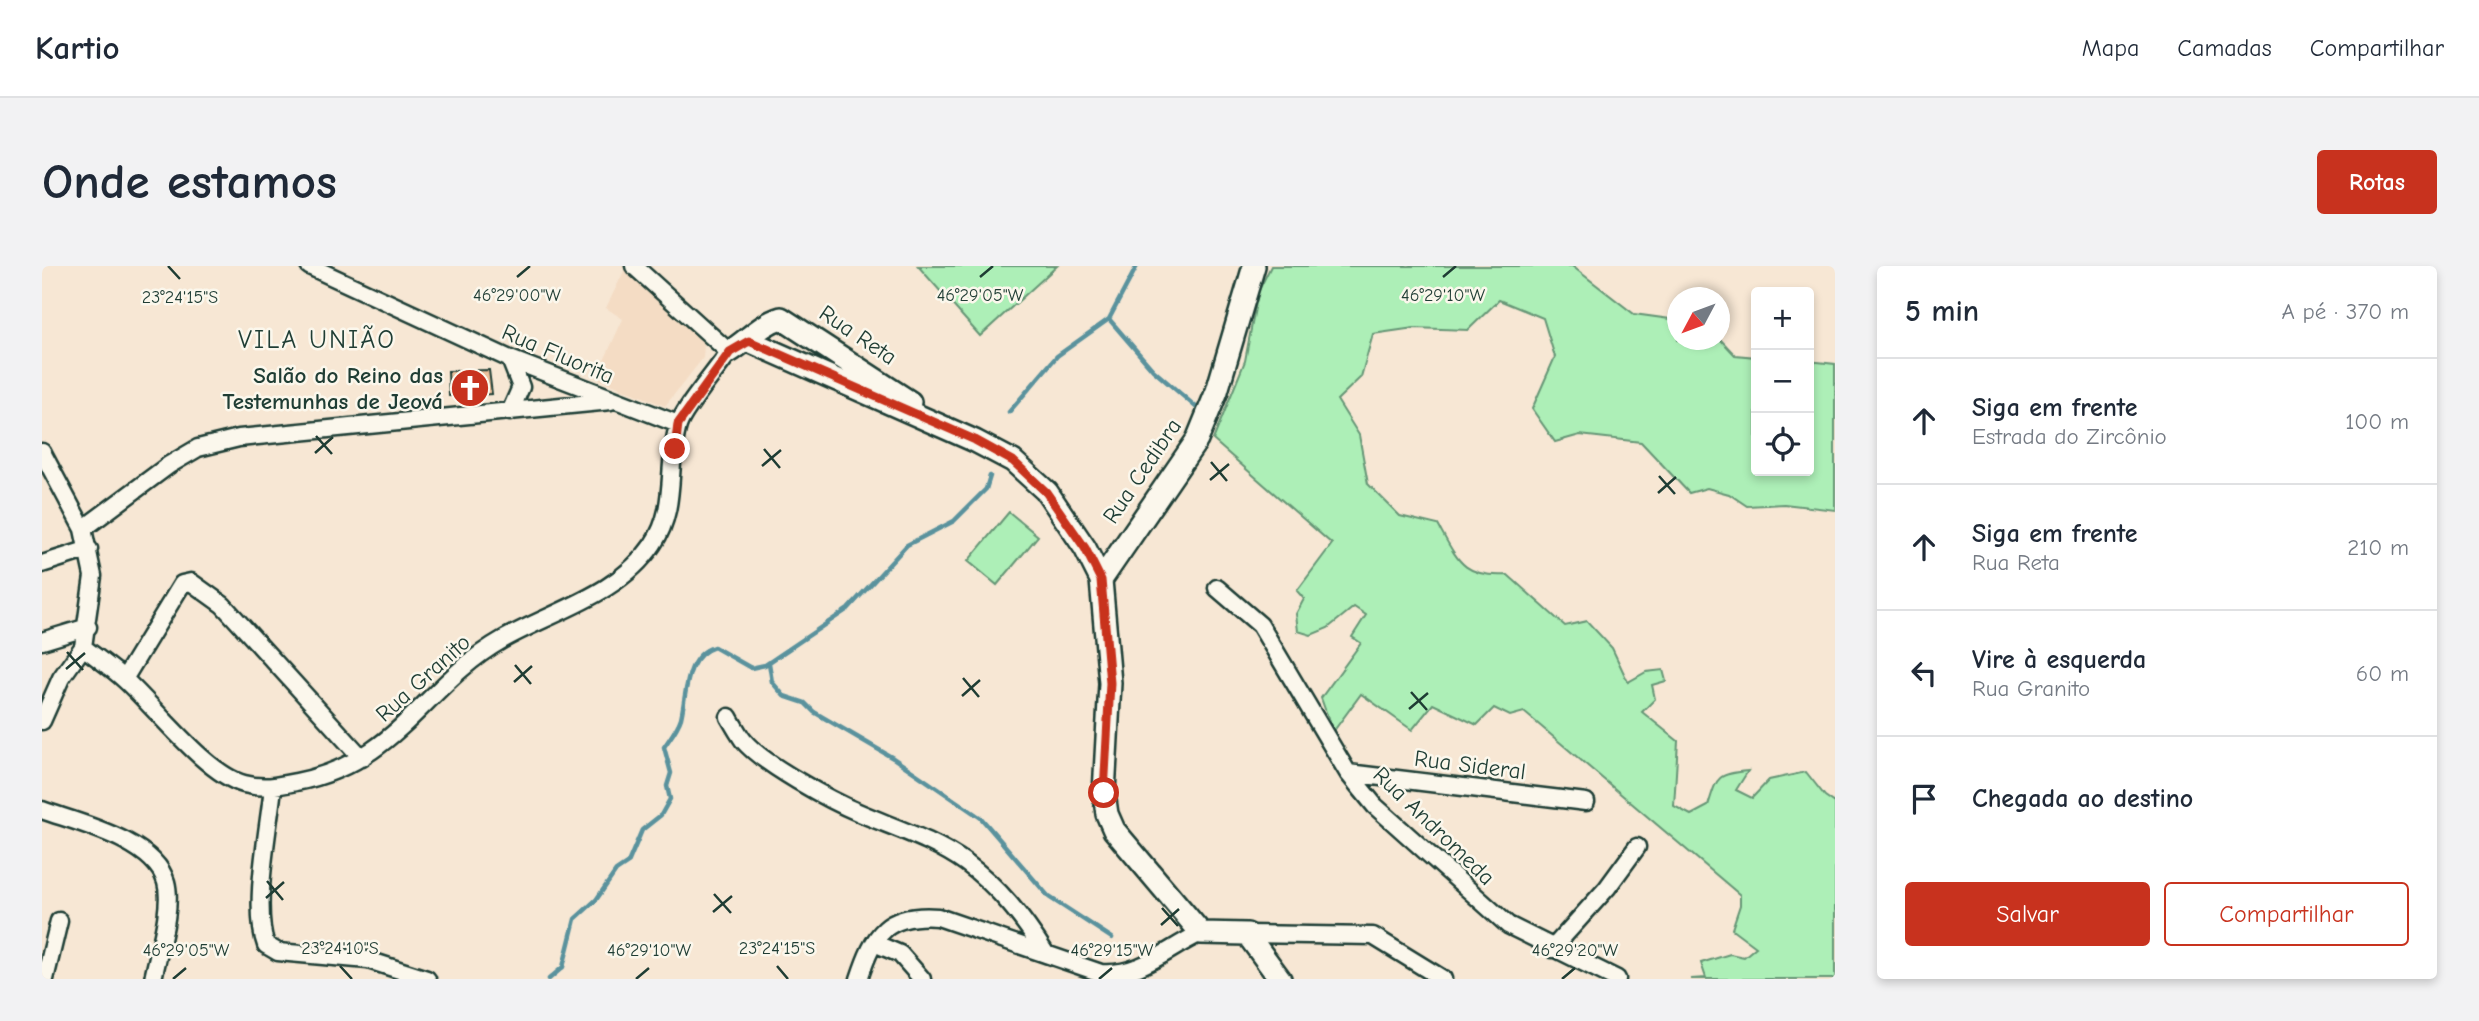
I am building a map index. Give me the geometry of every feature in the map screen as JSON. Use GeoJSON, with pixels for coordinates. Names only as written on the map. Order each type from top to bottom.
{"type":"FeatureCollection","features":[{"type":"Feature","properties":{"kind":"street","name":"Rua Fluorita"},"geometry":{"type":"LineString","coordinates":[[309,266],[510,359],[611,401],[678,424]]}},
{"type":"Feature","properties":{"kind":"street"},"geometry":{"type":"LineString","coordinates":[[634,266],[730,352]]}},
{"type":"Feature","properties":{"kind":"street","name":"Rua Cedibra"},"geometry":{"type":"LineString","coordinates":[[1101,580],[1197,440],[1217,391],[1254,266]]}},
{"type":"Feature","properties":{"kind":"street","name":"Rua Reta"},"geometry":{"type":"LineString","coordinates":[[730,352],[749,341],[770,321],[781,318],[792,322],[936,422]]}},
{"type":"Feature","properties":{"kind":"street","name":"Rua Reta"},"geometry":{"type":"LineString","coordinates":[[749,341],[936,422],[1013,461],[1046,492],[1085,548],[1101,580]]}},
{"type":"Feature","properties":{"kind":"street","name":"Rua Granito"},"geometry":{"type":"LineString","coordinates":[[83,647],[124,679],[219,771],[241,783],[273,787],[326,775],[362,758],[398,733],[464,667],[501,640],[572,606],[630,569],[652,545],[667,519],[678,424],[730,352]]}},
{"type":"Feature","properties":{"kind":"street"},"geometry":{"type":"LineString","coordinates":[[510,359],[521,387],[510,412]]}},
{"type":"Feature","properties":{"kind":"street"},"geometry":{"type":"LineString","coordinates":[[83,529],[158,473],[198,448],[239,438],[611,401]]}},
{"type":"Feature","properties":{"kind":"street"},"geometry":{"type":"LineString","coordinates":[[42,452],[83,529],[93,576],[88,627],[83,647],[61,678],[42,721]]}},
{"type":"Feature","properties":{"kind":"street"},"geometry":{"type":"LineString","coordinates":[[42,564],[89,549]]}},
{"type":"Feature","properties":{"kind":"street"},"geometry":{"type":"LineString","coordinates":[[1101,580],[1110,683],[1104,793],[1107,814],[1114,830],[1138,861],[1201,933]]}},
{"type":"Feature","properties":{"kind":"street"},"geometry":{"type":"LineString","coordinates":[[124,679],[182,584],[191,582],[223,605],[362,758]]}},
{"type":"Feature","properties":{"kind":"street","name":"Rua Andromeda"},"geometry":{"type":"LineString","coordinates":[[1216,588],[1260,625],[1348,773],[1375,806],[1508,925],[1616,979]]}},
{"type":"Feature","properties":{"kind":"street"},"geometry":{"type":"LineString","coordinates":[[42,641],[88,627]]}},
{"type":"Feature","properties":{"kind":"street"},"geometry":{"type":"LineString","coordinates":[[729,717],[753,749],[833,799],[935,845],[964,862],[996,887],[1019,913],[1046,954]]}},
{"type":"Feature","properties":{"kind":"street","name":"Rua Sideral"},"geometry":{"type":"LineString","coordinates":[[1348,773],[1586,802]]}},
{"type":"Feature","properties":{"kind":"street"},"geometry":{"type":"LineString","coordinates":[[273,787],[264,864],[262,928],[266,945],[278,952],[368,960],[427,979]]}},
{"type":"Feature","properties":{"kind":"street"},"geometry":{"type":"LineString","coordinates":[[42,810],[135,845],[156,864],[166,881],[167,902],[153,979]]}},
{"type":"Feature","properties":{"kind":"street"},"geometry":{"type":"LineString","coordinates":[[1552,949],[1607,888],[1637,847]]}},
{"type":"Feature","properties":{"kind":"street"},"geometry":{"type":"LineString","coordinates":[[859,979],[874,943],[887,927],[911,915],[938,917],[1101,973],[1137,975],[1178,943],[1201,933],[1373,936],[1443,979]]}},
{"type":"Feature","properties":{"kind":"street"},"geometry":{"type":"LineString","coordinates":[[45,979],[59,921]]}},
{"type":"Feature","properties":{"kind":"street"},"geometry":{"type":"LineString","coordinates":[[1247,934],[1280,979]]}},
{"type":"Feature","properties":{"kind":"street"},"geometry":{"type":"LineString","coordinates":[[874,943],[900,954],[922,979]]}},
{"type":"Feature","properties":{"kind":"shaded area"},"geometry":{"type":"Polygon","coordinates":[[[626,267],[704,344],[703,358],[665,406],[596,378],[623,319],[606,308],[626,267]]]}},
{"type":"Feature","properties":{"kind":"green space"},"geometry":{"type":"Polygon","coordinates":[[[918,266],[1057,266],[980,336],[918,266]]]}},
{"type":"Feature","properties":{"kind":"green space"},"geometry":{"type":"Polygon","coordinates":[[[1271,266],[1572,266],[1634,314],[1667,319],[1667,350],[1730,350],[1735,355],[1751,357],[1751,476],[1814,476],[1814,362],[1835,364],[1835,510],[1784,504],[1747,506],[1729,494],[1707,488],[1689,493],[1641,442],[1580,435],[1555,442],[1532,409],[1555,357],[1543,318],[1499,300],[1468,330],[1414,328],[1373,334],[1361,377],[1337,400],[1359,435],[1368,484],[1400,516],[1438,525],[1464,565],[1481,574],[1508,575],[1565,626],[1587,621],[1612,648],[1628,682],[1646,672],[1663,670],[1666,681],[1652,685],[1655,699],[1642,712],[1678,741],[1674,806],[1691,815],[1708,806],[1719,779],[1748,771],[1736,790],[1752,798],[1769,780],[1806,772],[1825,796],[1835,803],[1835,979],[1691,979],[1706,978],[1701,963],[1730,954],[1744,957],[1756,947],[1732,929],[1740,905],[1740,895],[1524,712],[1510,716],[1494,708],[1477,725],[1433,704],[1412,730],[1361,694],[1333,732],[1321,698],[1361,643],[1352,637],[1366,615],[1354,607],[1328,628],[1311,635],[1298,631],[1296,614],[1304,599],[1297,591],[1332,544],[1213,440],[1245,361],[1258,292],[1271,266]]]}},
{"type":"Feature","properties":{"kind":"green space"},"geometry":{"type":"Polygon","coordinates":[[[1009,512],[1038,536],[997,585],[968,561],[1009,512]]]}},
{"type":"Feature","properties":{"kind":"building","name":"Salão do Reino das Testemunhas de Jeová"},"geometry":{"type":"Polygon","coordinates":[[[489,370],[492,394],[449,396],[448,371],[489,370]]]}},
{"type":"Feature","properties":{"kind":"waterway"},"geometry":{"type":"LineString","coordinates":[[1009,412],[1057,356],[1109,319],[1137,266]]}},
{"type":"Feature","properties":{"kind":"waterway"},"geometry":{"type":"LineString","coordinates":[[1109,319],[1153,370],[1197,408]]}},
{"type":"Feature","properties":{"kind":"waterway"},"geometry":{"type":"LineString","coordinates":[[549,979],[563,967],[575,919],[596,900],[616,871],[628,863],[642,830],[661,815],[670,799],[667,786],[671,773],[664,747],[680,722],[689,676],[697,658],[714,647],[751,668],[765,665],[848,609],[907,545],[954,521],[986,489],[990,476]]}},
{"type":"Feature","properties":{"kind":"waterway"},"geometry":{"type":"LineString","coordinates":[[769,663],[772,682],[784,696],[805,703],[814,712],[893,758],[981,818],[1049,897],[1112,938]]}},
{"type":"Feature","properties":{"kind":"place","name":"Salão do Reino das Testemunhas de Jeová"},"geometry":{"type":"Point","coordinates":[470,388]}},
{"type":"Feature","properties":{"kind":"district","name":"VILA UNIÃO"},"geometry":{"type":"Point","coordinates":[317,340]}},
{"type":"Feature","properties":{"kind":"route"},"geometry":{"type":"LineString","coordinates":[[675,449],[678,424],[730,352],[749,341],[936,422],[1013,461],[1046,492],[1085,548],[1101,580],[1110,683],[1104,793]]}}]}
